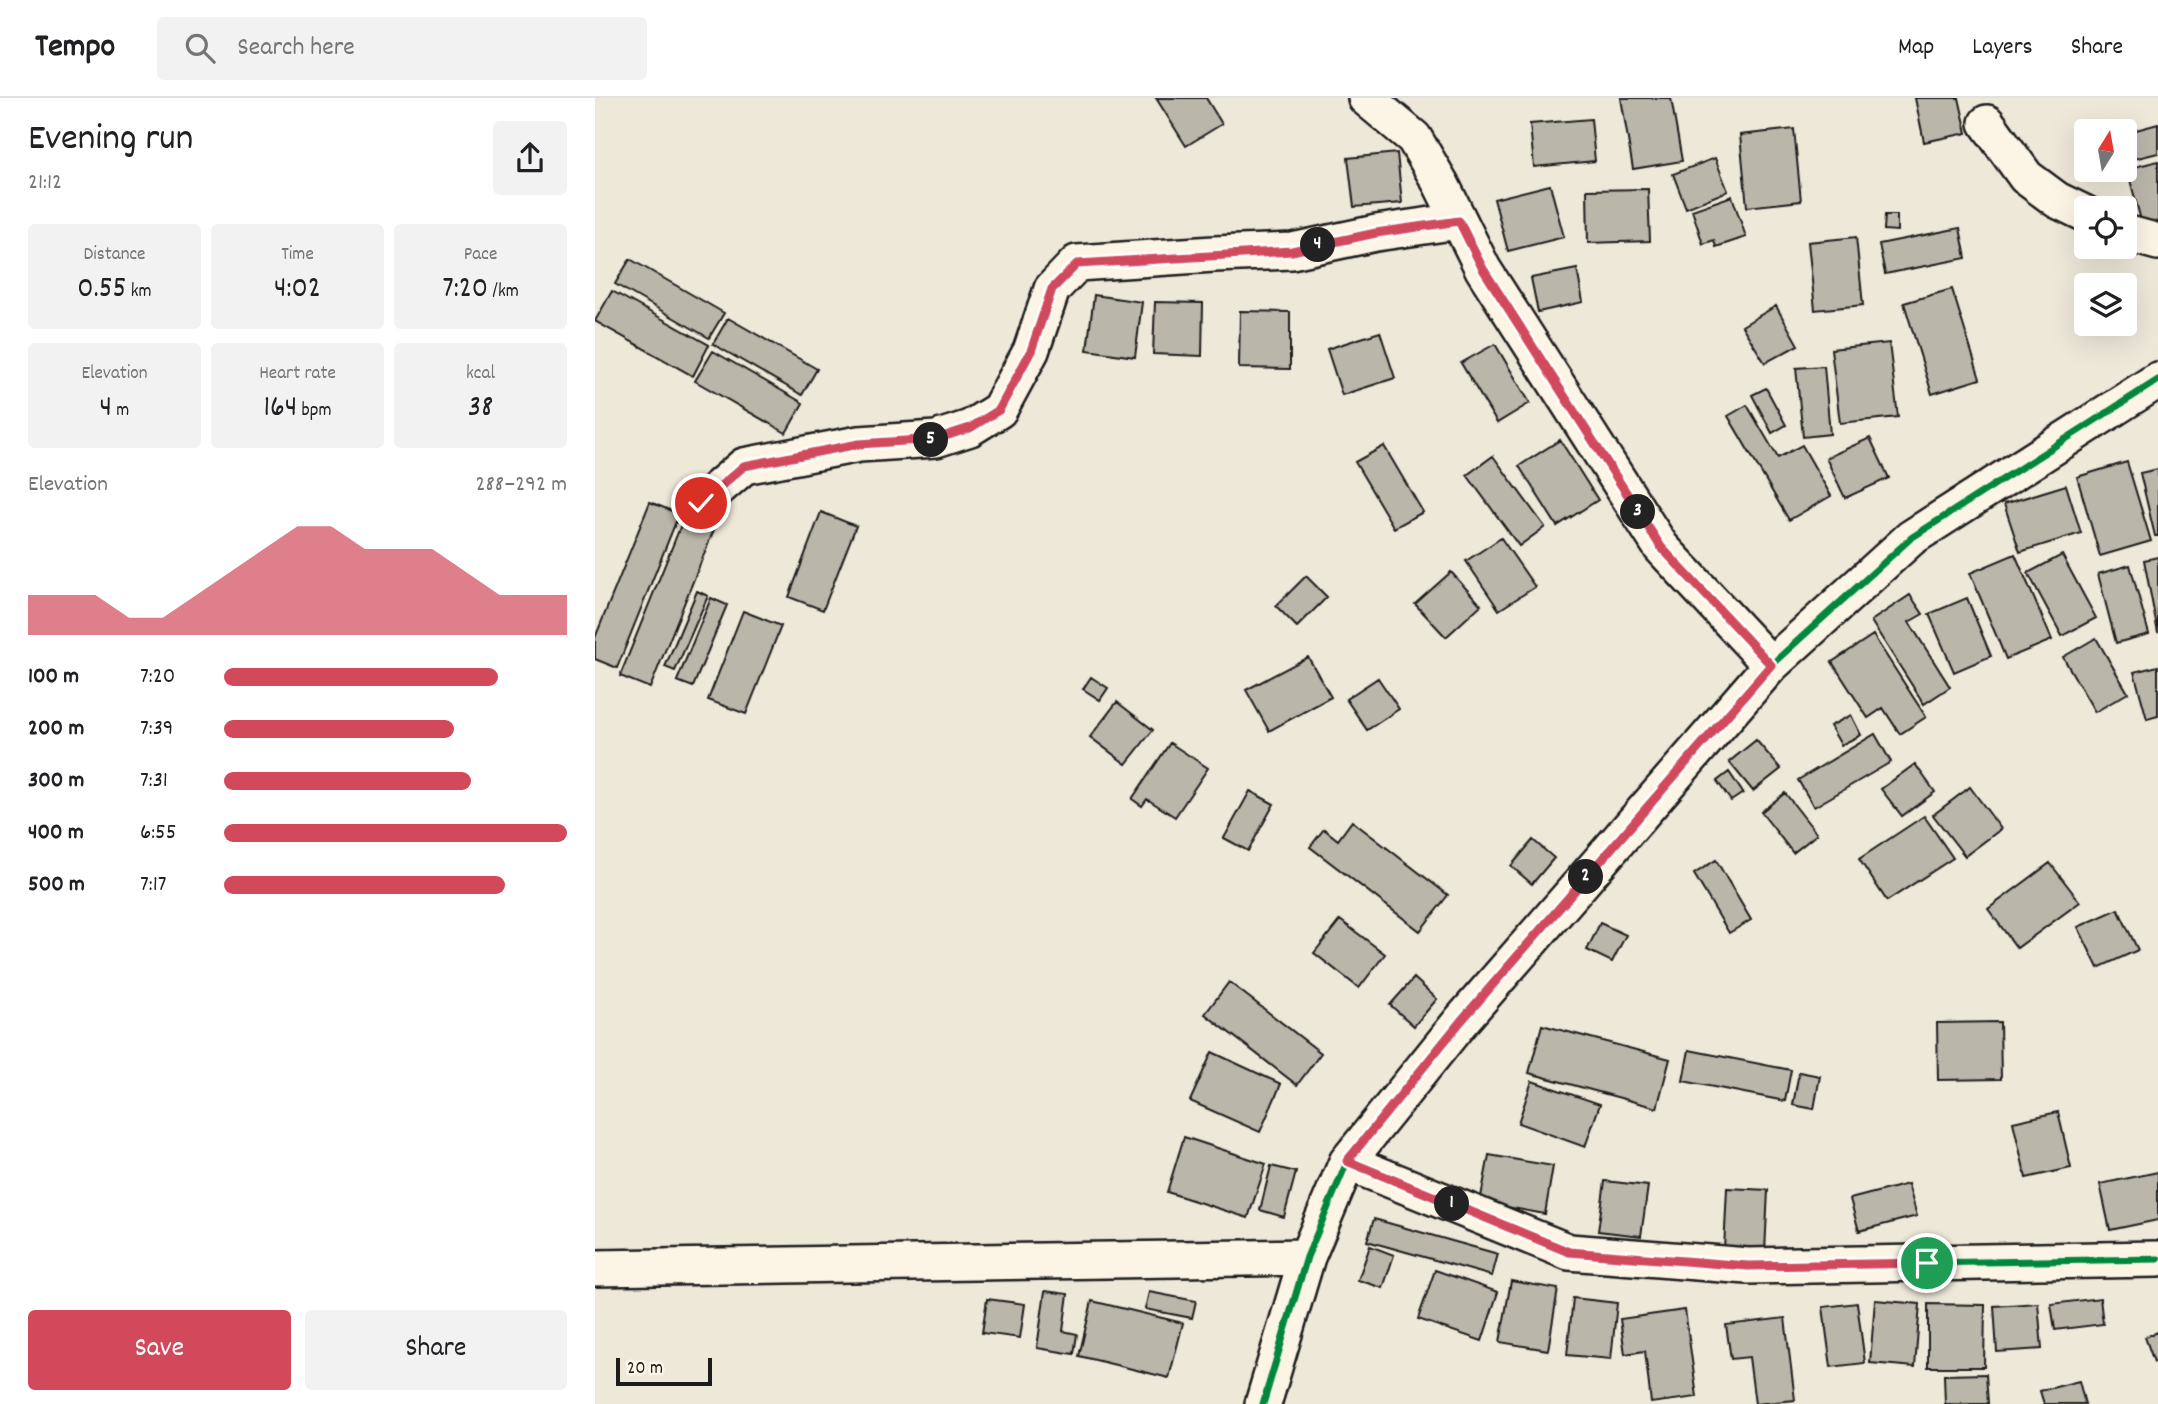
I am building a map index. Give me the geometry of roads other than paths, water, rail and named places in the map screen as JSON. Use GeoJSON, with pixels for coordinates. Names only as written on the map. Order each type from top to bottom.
{"type":"FeatureCollection","features":[{"type":"Feature","properties":{"kind":"street"},"geometry":{"type":"LineString","coordinates":[[1366,98],[1414,138],[1483,269],[1661,547],[1771,665]]}},
{"type":"Feature","properties":{"kind":"street"},"geometry":{"type":"LineString","coordinates":[[1987,123],[2027,177],[2057,200],[2074,208]]}},
{"type":"Feature","properties":{"kind":"street"},"geometry":{"type":"LineString","coordinates":[[701,503],[744,466],[859,444],[936,439],[970,428],[999,410],[1031,351],[1052,289],[1077,264],[1190,255],[1292,251],[1376,233],[1459,221]]}},
{"type":"Feature","properties":{"kind":"street"},"geometry":{"type":"LineString","coordinates":[[2137,236],[2158,242]]}},
{"type":"Feature","properties":{"kind":"street"},"geometry":{"type":"LineString","coordinates":[[1263,1404],[1307,1256],[1347,1161],[1461,1021],[1771,665],[1911,538],[2158,380]]}},
{"type":"Feature","properties":{"kind":"street"},"geometry":{"type":"LineString","coordinates":[[1347,1161],[1569,1252],[1748,1266],[2158,1259]]}},
{"type":"Feature","properties":{"kind":"street"},"geometry":{"type":"LineString","coordinates":[[595,1268],[1307,1256]]}}]}
